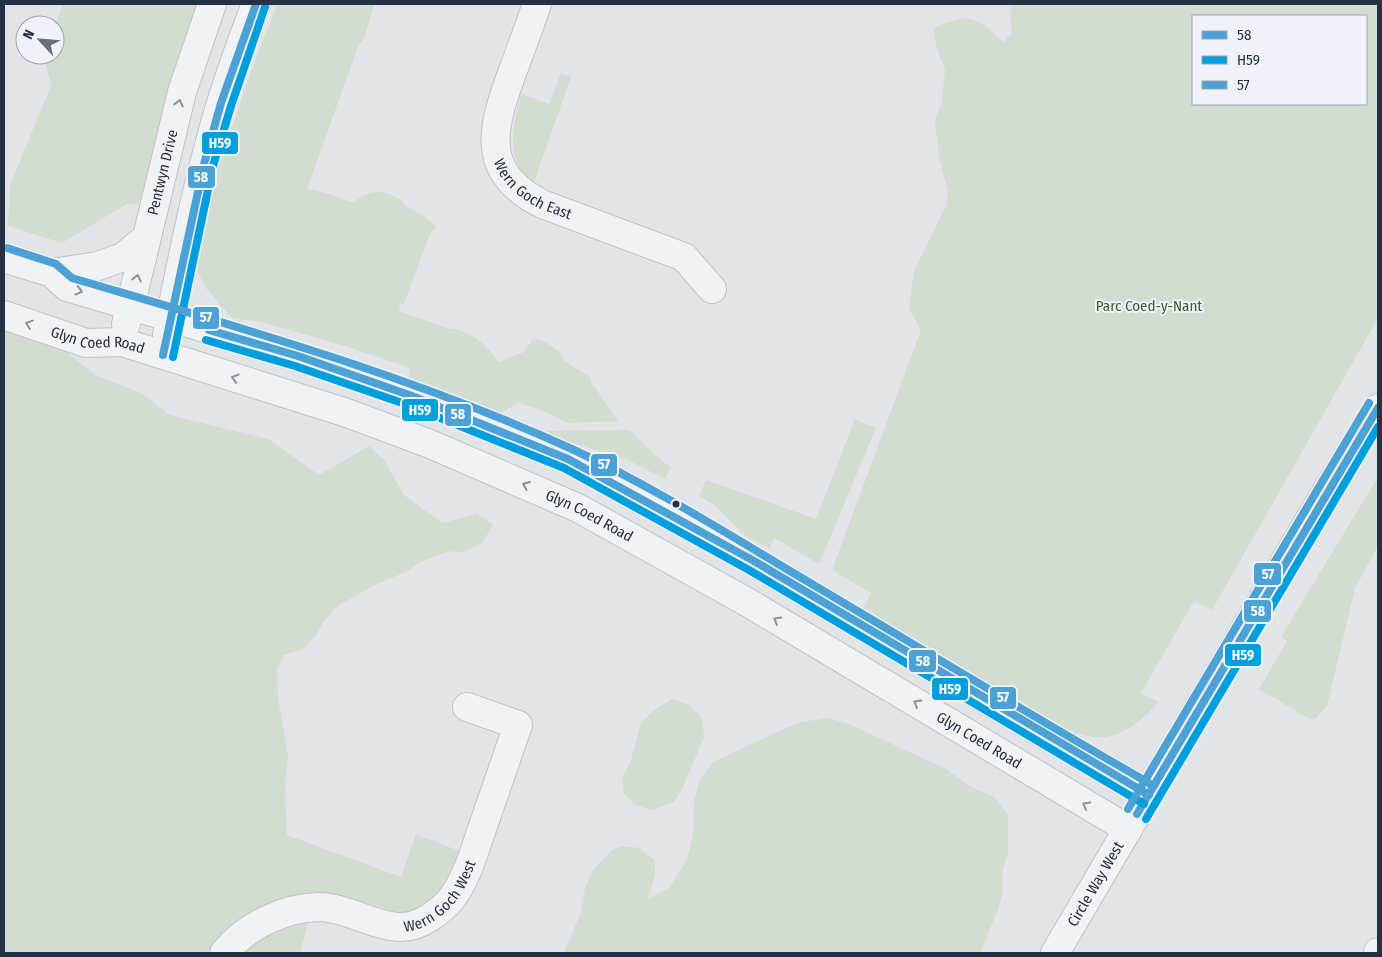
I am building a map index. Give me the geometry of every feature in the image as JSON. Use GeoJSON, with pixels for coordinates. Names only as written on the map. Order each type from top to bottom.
{"type":"FeatureCollection","features":[{"type":"Feature","properties":{"kind":"street","name":"Pentwyn Drive"},"geometry":{"type":"LineString","coordinates":[[122,342],[182,92],[212,4]]}},
{"type":"Feature","properties":{"kind":"street"},"geometry":{"type":"LineString","coordinates":[[163,355],[190,222],[211,137],[232,68],[256,4]]}},
{"type":"Feature","properties":{"kind":"street","name":"Wern Goch East"},"geometry":{"type":"LineString","coordinates":[[537,4],[499,108],[495,130],[498,154],[507,178],[522,194],[542,204],[684,257],[712,289]]}},
{"type":"Feature","properties":{"kind":"street"},"geometry":{"type":"LineString","coordinates":[[4,258],[52,273],[98,266],[123,257],[146,238]]}},
{"type":"Feature","properties":{"kind":"street"},"geometry":{"type":"LineString","coordinates":[[52,273],[66,287],[356,376],[412,396],[568,459],[642,497],[737,551],[1138,813]]}},
{"type":"Feature","properties":{"kind":"street","name":"Glyn Coed Road"},"geometry":{"type":"LineString","coordinates":[[4,315],[86,343],[122,342],[346,413],[430,444],[578,508],[747,602],[1138,813]]}},
{"type":"Feature","properties":{"kind":"street","name":"Circle Way West"},"geometry":{"type":"LineString","coordinates":[[1055,953],[1378,408]]}},
{"type":"Feature","properties":{"kind":"street","name":"Wern Goch West"},"geometry":{"type":"LineString","coordinates":[[224,953],[249,930],[274,917],[295,910],[321,907],[398,928],[419,925],[451,899],[461,882],[472,856],[518,725],[467,707]]}},
{"type":"Feature","properties":{"kind":"green space"},"geometry":{"type":"Polygon","coordinates":[[[63,4],[203,4],[164,110],[139,204],[127,204],[62,243],[8,226],[10,185],[51,86],[46,65],[65,65],[65,15],[59,15],[63,4]]]}},
{"type":"Feature","properties":{"kind":"green space"},"geometry":{"type":"Polygon","coordinates":[[[277,4],[374,4],[364,39],[359,44],[307,189],[326,193],[353,203],[370,193],[387,193],[433,223],[436,227],[429,236],[404,304],[400,303],[399,311],[471,335],[490,351],[498,362],[524,352],[533,339],[543,341],[559,351],[564,361],[591,378],[591,382],[618,421],[568,423],[539,409],[518,403],[488,420],[408,380],[410,368],[342,345],[262,322],[232,318],[206,288],[196,269],[197,233],[227,134],[233,126],[245,88],[277,4]]]}},
{"type":"Feature","properties":{"kind":"green space","name":"Parc Coed-y-Nant"},"geometry":{"type":"Polygon","coordinates":[[[1013,4],[1378,4],[1378,318],[1212,610],[1194,601],[1141,693],[1159,702],[1133,726],[1109,736],[1083,735],[1051,722],[864,608],[871,593],[832,570],[921,330],[909,309],[914,271],[946,206],[948,192],[939,156],[935,120],[942,101],[945,70],[936,46],[934,28],[955,20],[971,19],[986,27],[1003,42],[1012,34],[1010,8],[1013,4]]]}},
{"type":"Feature","properties":{"kind":"green space"},"geometry":{"type":"Polygon","coordinates":[[[561,73],[571,77],[534,182],[524,174],[514,153],[513,129],[515,117],[522,94],[549,104],[561,73]]]}},
{"type":"Feature","properties":{"kind":"green space"},"geometry":{"type":"Polygon","coordinates":[[[4,324],[66,352],[97,376],[139,392],[170,415],[268,439],[319,475],[369,446],[384,460],[404,495],[442,523],[477,514],[493,525],[482,543],[464,552],[450,551],[420,562],[408,571],[377,584],[338,606],[324,621],[314,638],[301,650],[284,655],[277,670],[278,698],[288,757],[285,785],[287,835],[401,877],[416,834],[472,856],[419,925],[312,908],[300,953],[4,953],[4,324]]]}},
{"type":"Feature","properties":{"kind":"green space"},"geometry":{"type":"Polygon","coordinates":[[[855,419],[876,428],[819,564],[774,538],[770,548],[748,538],[714,505],[699,496],[706,480],[816,519],[855,419]]]}},
{"type":"Feature","properties":{"kind":"green space"},"geometry":{"type":"Polygon","coordinates":[[[629,430],[663,462],[671,467],[665,479],[626,459],[532,431],[629,430]]]}},
{"type":"Feature","properties":{"kind":"green space"},"geometry":{"type":"Polygon","coordinates":[[[1378,477],[1378,546],[1355,588],[1327,706],[1315,719],[1308,718],[1259,689],[1287,641],[1281,637],[1378,477]]]}},
{"type":"Feature","properties":{"kind":"green space"},"geometry":{"type":"Polygon","coordinates":[[[672,699],[689,705],[702,718],[704,737],[683,787],[674,802],[652,810],[635,805],[624,793],[622,778],[631,760],[641,723],[654,710],[672,699]]]}},
{"type":"Feature","properties":{"kind":"green space"},"geometry":{"type":"Polygon","coordinates":[[[826,718],[847,723],[946,769],[971,787],[994,797],[1008,815],[1008,852],[1002,873],[1003,889],[999,907],[980,953],[564,953],[581,912],[585,888],[593,870],[611,851],[621,846],[639,848],[655,861],[655,875],[648,899],[669,888],[687,860],[693,835],[694,801],[700,780],[713,762],[797,723],[826,718]]]}},
{"type":"Feature","properties":{"kind":"transit line","name":"58"},"geometry":{"type":"LineString","coordinates":[[163,355],[204,164],[221,103],[256,4]]}},
{"type":"Feature","properties":{"kind":"transit line","name":"H59"},"geometry":{"type":"LineString","coordinates":[[173,357],[213,166],[231,106],[265,7]]}},
{"type":"Feature","properties":{"kind":"transit line","name":"57"},"geometry":{"type":"LineString","coordinates":[[7,248],[56,264],[72,278],[263,335],[389,376],[513,423],[574,450],[686,509],[1154,786]]}},
{"type":"Feature","properties":{"kind":"transit line","name":"58"},"geometry":{"type":"LineString","coordinates":[[209,330],[298,356],[412,396],[568,459],[754,561],[1149,795]]}},
{"type":"Feature","properties":{"kind":"transit line","name":"H59"},"geometry":{"type":"LineString","coordinates":[[206,340],[295,366],[408,405],[564,468],[749,570],[1144,804]]}},
{"type":"Feature","properties":{"kind":"transit line","name":"57"},"geometry":{"type":"LineString","coordinates":[[1128,809],[1369,403]]}},
{"type":"Feature","properties":{"kind":"transit line","name":"58"},"geometry":{"type":"LineString","coordinates":[[1137,814],[1378,408]]}},
{"type":"Feature","properties":{"kind":"transit line","name":"H59"},"geometry":{"type":"LineString","coordinates":[[1146,819],[1378,427]]}}]}
